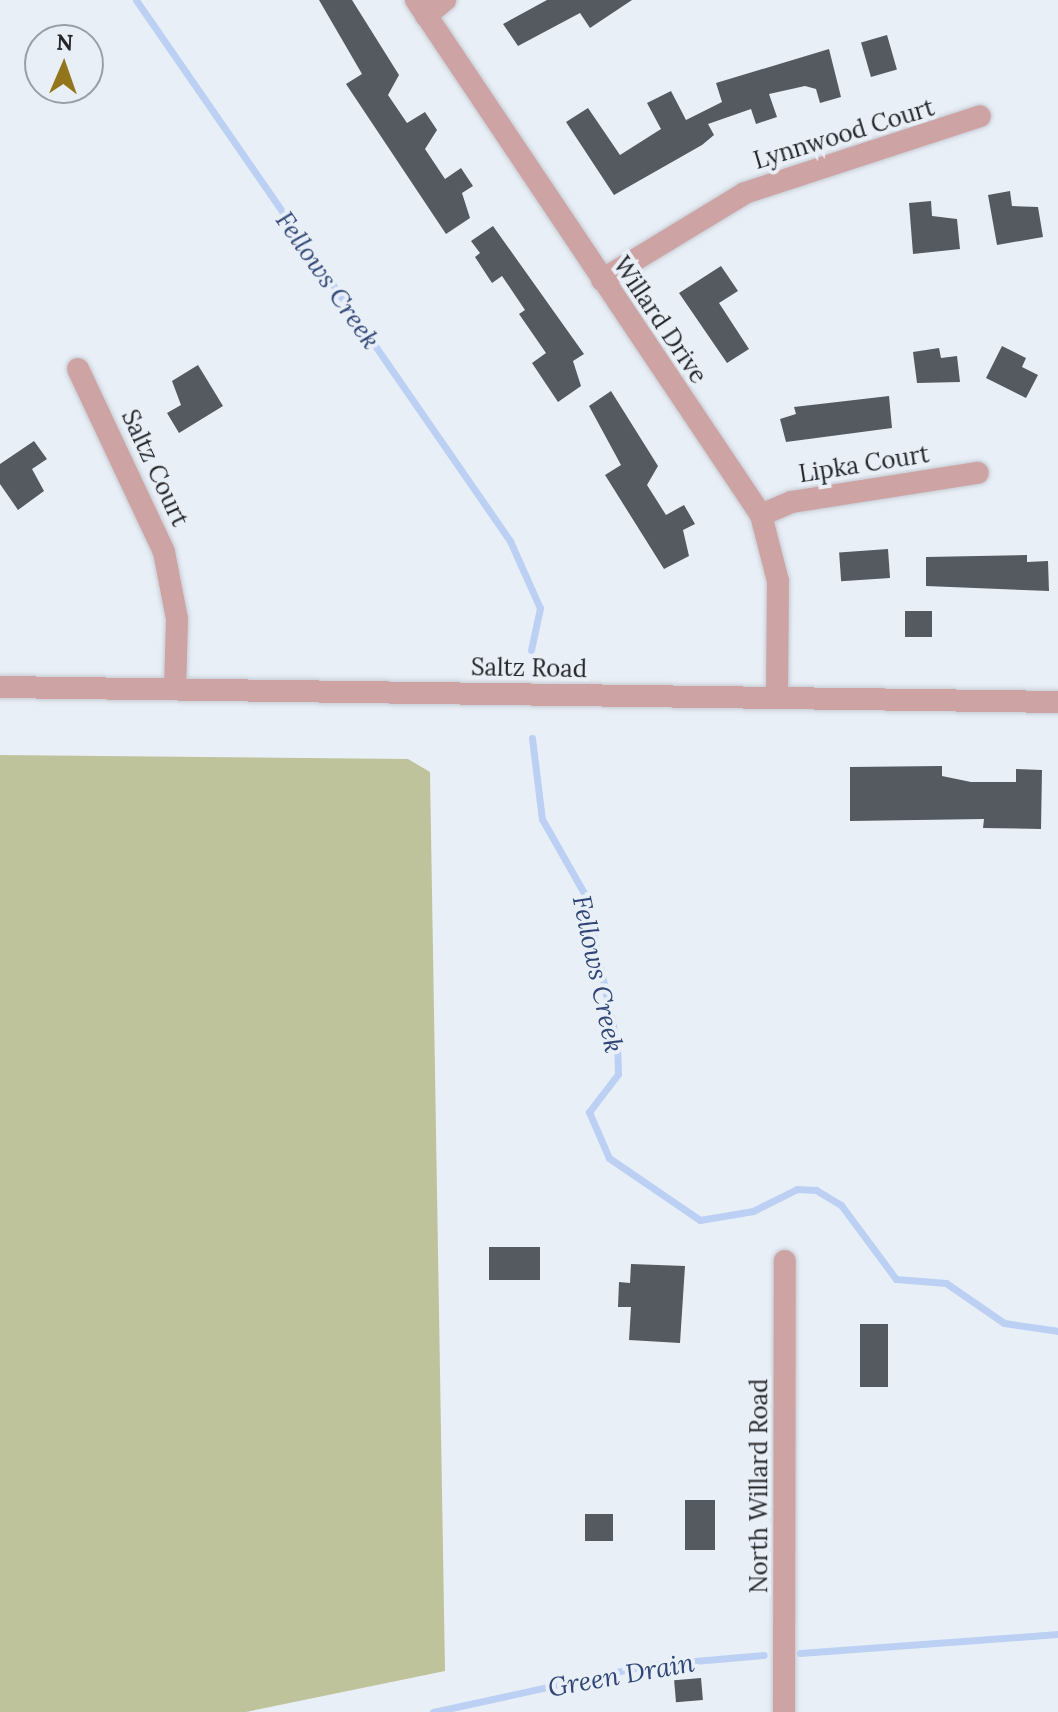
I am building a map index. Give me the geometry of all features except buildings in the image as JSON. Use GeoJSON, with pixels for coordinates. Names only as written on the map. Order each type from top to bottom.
{"type":"FeatureCollection","features":[{"type":"Feature","properties":{"kind":"street"},"geometry":{"type":"LineString","coordinates":[[421,8],[445,0]]}},
{"type":"Feature","properties":{"kind":"street","name":"Willard Drive"},"geometry":{"type":"LineString","coordinates":[[421,8],[761,515],[778,581],[777,695]]}},
{"type":"Feature","properties":{"kind":"street","name":"Lynnwood Court"},"geometry":{"type":"LineString","coordinates":[[602,280],[676,229],[745,193],[980,116]]}},
{"type":"Feature","properties":{"kind":"street","name":"Saltz Court"},"geometry":{"type":"LineString","coordinates":[[78,369],[164,552],[177,619],[175,689]]}},
{"type":"Feature","properties":{"kind":"street","name":"Lipka Court"},"geometry":{"type":"LineString","coordinates":[[761,515],[792,502],[978,473]]}},
{"type":"Feature","properties":{"kind":"street","name":"Saltz Road"},"geometry":{"type":"LineString","coordinates":[[0,687],[777,695],[1058,702]]}},
{"type":"Feature","properties":{"kind":"street","name":"North Willard Road"},"geometry":{"type":"LineString","coordinates":[[784,1712],[785,1261]]}},
{"type":"Feature","properties":{"kind":"green space"},"geometry":{"type":"Polygon","coordinates":[[[0,755],[408,759],[430,772],[445,1671],[246,1712],[0,1712],[0,755]]]}},
{"type":"Feature","properties":{"kind":"waterway","name":"Fellows Creek"},"geometry":{"type":"LineString","coordinates":[[136,0],[510,541],[540,608],[531,650]]}},
{"type":"Feature","properties":{"kind":"waterway","name":"Fellows Creek"},"geometry":{"type":"LineString","coordinates":[[532,738],[542,819],[584,893],[617,1044],[618,1074],[589,1112],[609,1158],[700,1220],[753,1211],[797,1189],[816,1190],[841,1205],[896,1279],[946,1283],[1004,1323],[1058,1331]]}},
{"type":"Feature","properties":{"kind":"waterway","name":"Green Drain"},"geometry":{"type":"LineString","coordinates":[[800,1653],[1058,1634]]}},
{"type":"Feature","properties":{"kind":"waterway","name":"Green Drain"},"geometry":{"type":"LineString","coordinates":[[433,1712],[649,1665],[764,1655]]}}]}
